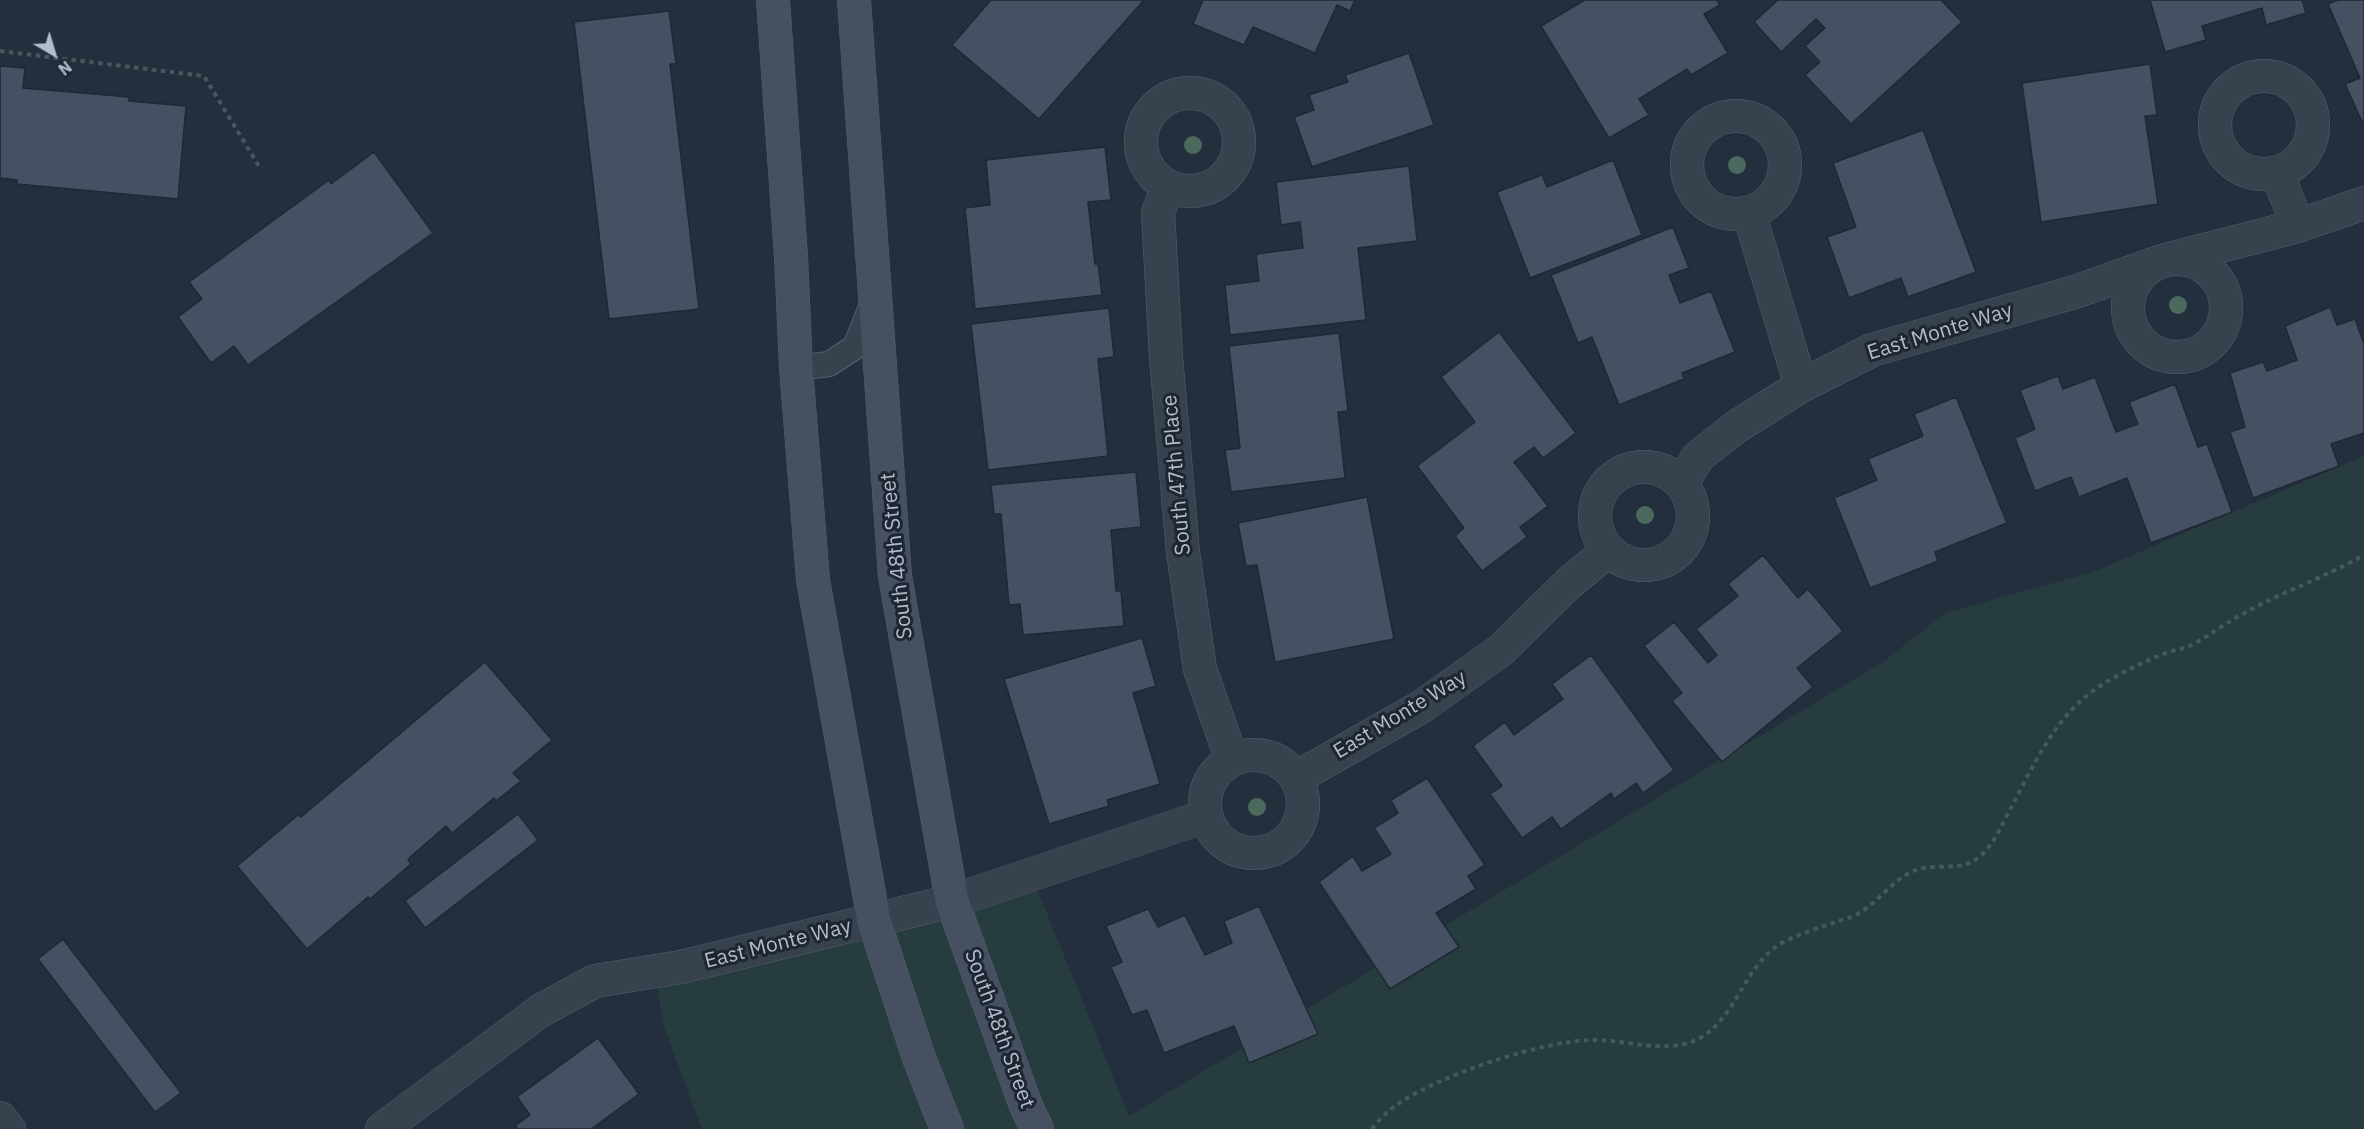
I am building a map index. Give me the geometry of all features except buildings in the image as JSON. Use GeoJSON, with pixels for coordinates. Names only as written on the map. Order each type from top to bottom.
{"type":"FeatureCollection","features":[{"type":"Feature","properties":{"kind":"main road"},"geometry":{"type":"LineString","coordinates":[[773,0],[791,256],[796,368],[813,580],[874,921],[919,1058],[947,1129]]}},
{"type":"Feature","properties":{"kind":"main road","name":"South 48th Street"},"geometry":{"type":"LineString","coordinates":[[854,0],[895,576],[952,901],[1026,1106],[1037,1129]]}},
{"type":"Feature","properties":{"kind":"street"},"geometry":{"type":"LineString","coordinates":[[2277,173],[2298,226]]}},
{"type":"Feature","properties":{"kind":"street","name":"South 47th Place"},"geometry":{"type":"LineString","coordinates":[[1168,186],[1158,212],[1166,357],[1184,552],[1200,669],[1232,760]]}},
{"type":"Feature","properties":{"kind":"street","name":"East Monte Way"},"geometry":{"type":"LineString","coordinates":[[1682,483],[1698,457],[1736,427],[1801,386],[1872,350],[2075,292],[2162,261],[2298,226],[2364,203]]}},
{"type":"Feature","properties":{"kind":"street"},"geometry":{"type":"LineString","coordinates":[[1749,213],[1801,386]]}},
{"type":"Feature","properties":{"kind":"street"},"geometry":{"type":"LineString","coordinates":[[1655,468],[1670,473],[1682,483],[1690,498],[1694,515],[1691,531],[1683,546],[1671,558],[1655,565],[1639,566],[1622,561],[1608,551],[1599,538],[1595,523],[1595,507],[1600,492],[1610,480],[1631,469],[1655,468]]}},
{"type":"Feature","properties":{"kind":"street","name":"East Monte Way"},"geometry":{"type":"LineString","coordinates":[[1296,778],[1421,707],[1501,650],[1569,583],[1608,551]]}},
{"type":"Feature","properties":{"kind":"street"},"geometry":{"type":"LineString","coordinates":[[1260,755],[1274,759],[1296,778],[1302,792],[1303,807],[1300,822],[1292,836],[1280,846],[1266,852],[1251,854],[1236,851],[1222,842],[1212,831],[1206,816],[1205,800],[1209,784],[1219,770],[1232,760],[1260,755]]}},
{"type":"Feature","properties":{"kind":"street","name":"East Monte Way"},"geometry":{"type":"LineString","coordinates":[[382,1129],[540,1011],[595,981],[681,967],[952,901],[1206,816]]}},
{"type":"Feature","properties":{"kind":"street"},"geometry":{"type":"LineString","coordinates":[[0,1118],[9,1129]]}},
{"type":"Feature","properties":{"kind":"lane"},"geometry":{"type":"LineString","coordinates":[[796,368],[829,364],[855,347],[874,298]]}},
{"type":"Feature","properties":{"kind":"path"},"geometry":{"type":"LineString","coordinates":[[0,51],[204,76],[260,168]]}},
{"type":"Feature","properties":{"kind":"path"},"geometry":{"type":"LineString","coordinates":[[1372,1129],[1397,1104],[1432,1086],[1481,1065],[1525,1052],[1592,1040],[1660,1046],[1678,1045],[1697,1039],[1713,1028],[1764,956],[1780,944],[1856,915],[1892,884],[1918,870],[1944,865],[1963,865],[1978,858],[2002,826],[2043,748],[2077,705],[2100,686],[2159,656],[2188,646],[2240,615],[2364,555]]}},
{"type":"Feature","properties":{"kind":"green space"},"geometry":{"type":"Polygon","coordinates":[[[2364,456],[2364,1129],[702,1129],[664,1027],[655,972],[1031,874],[1129,1116],[1883,662],[1945,613],[2093,572],[2364,456]]]}}]}
